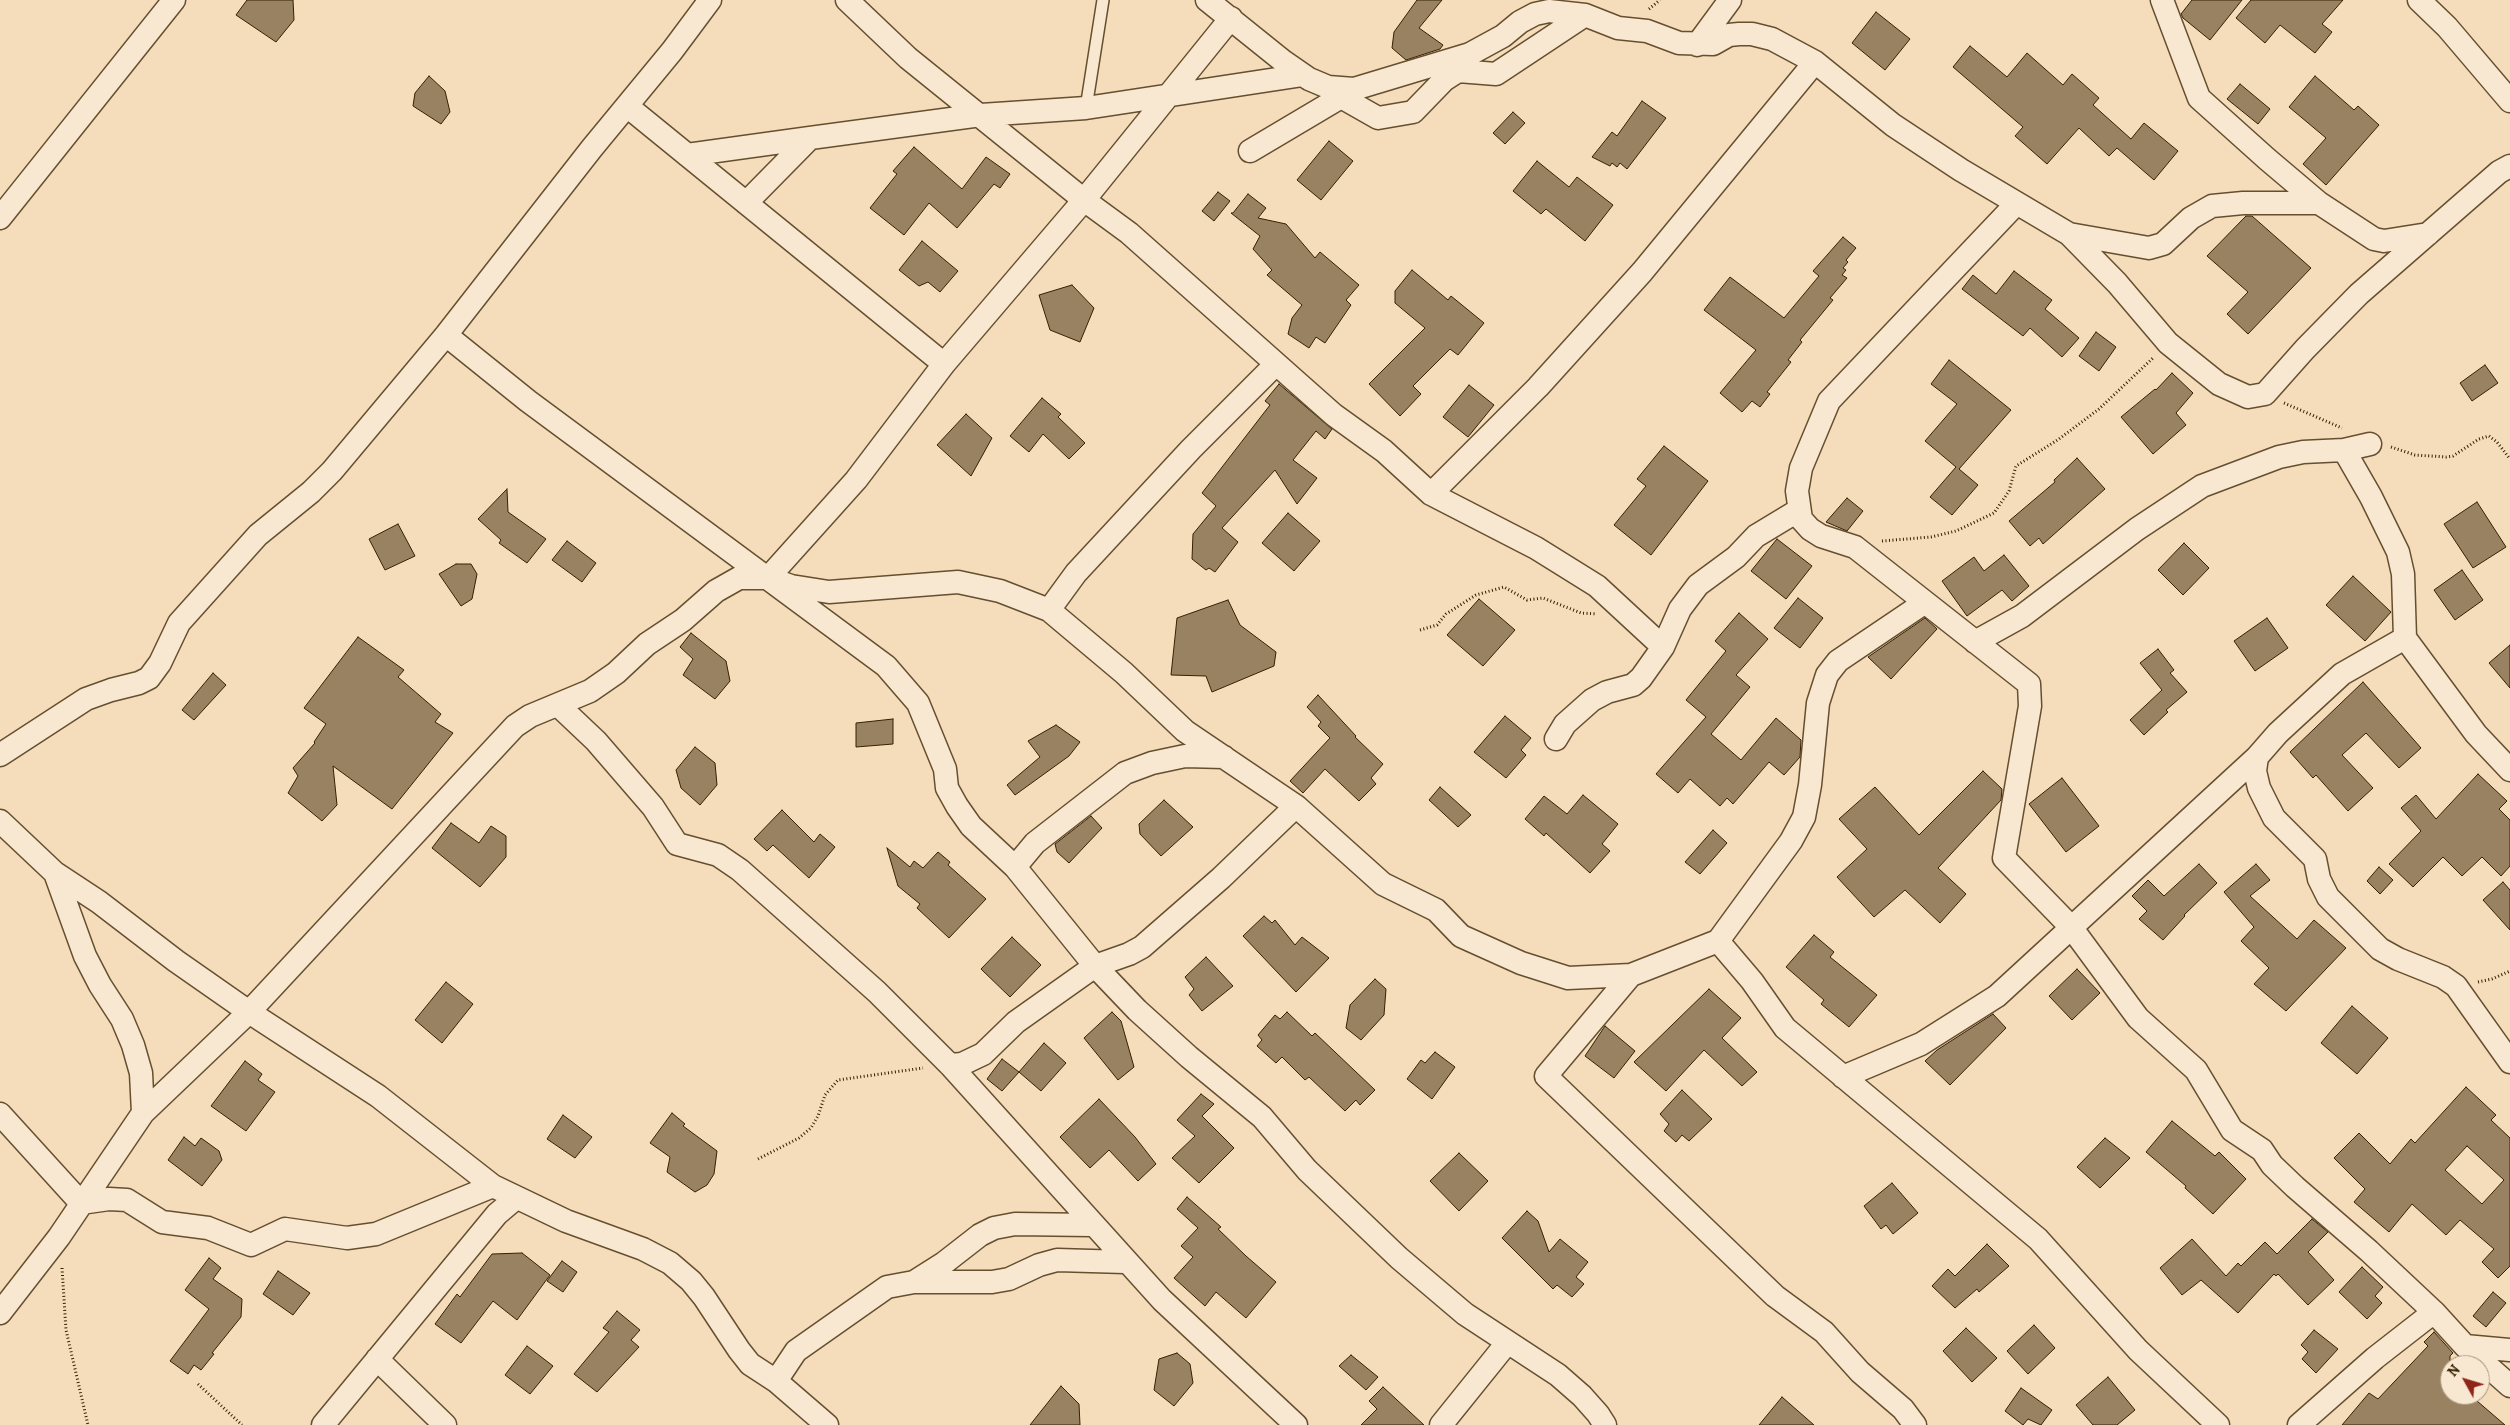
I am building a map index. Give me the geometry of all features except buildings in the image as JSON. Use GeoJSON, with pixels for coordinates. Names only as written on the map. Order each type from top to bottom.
{"type":"FeatureCollection","features":[{"type":"Feature","properties":{"kind":"street"},"geometry":{"type":"LineString","coordinates":[[0,218],[174,0]]}},
{"type":"Feature","properties":{"kind":"street"},"geometry":{"type":"LineString","coordinates":[[0,755],[86,700],[149,678],[160,663],[179,623],[258,535],[311,492],[332,471],[446,335],[710,0]]}},
{"type":"Feature","properties":{"kind":"street"},"geometry":{"type":"LineString","coordinates":[[847,0],[908,58],[1084,200],[1129,233],[1334,415],[1384,451],[1431,494],[1495,526],[1597,586],[1663,647]]}},
{"type":"Feature","properties":{"kind":"street"},"geometry":{"type":"LineString","coordinates":[[1207,0],[1304,75],[1328,88],[1354,89],[1470,54],[1503,36],[1547,5],[1585,15],[1618,28],[1647,31],[1679,44],[1714,44],[1729,35],[1752,34],[1788,46],[1815,62],[1893,125],[2016,204],[2069,234],[2118,282],[2168,343],[2219,384],[2248,397],[2265,394],[2305,349],[2359,294],[2499,172],[2510,166]]}},
{"type":"Feature","properties":{"kind":"street"},"geometry":{"type":"LineString","coordinates":[[1697,45],[1730,0]]}},
{"type":"Feature","properties":{"kind":"street"},"geometry":{"type":"LineString","coordinates":[[2162,0],[2199,98],[2318,203],[2374,240],[2384,241],[2428,234]]}},
{"type":"Feature","properties":{"kind":"street"},"geometry":{"type":"LineString","coordinates":[[2419,0],[2447,27],[2510,101]]}},
{"type":"Feature","properties":{"kind":"street"},"geometry":{"type":"LineString","coordinates":[[1250,151],[1341,97],[1378,118],[1413,112],[1444,80],[1458,71],[1496,74],[1585,15]]}},
{"type":"Feature","properties":{"kind":"street"},"geometry":{"type":"LineString","coordinates":[[768,578],[856,480],[944,364],[1084,200],[1231,18]]}},
{"type":"Feature","properties":{"kind":"street"},"geometry":{"type":"LineString","coordinates":[[1431,494],[1538,387],[1635,280],[1815,62]]}},
{"type":"Feature","properties":{"kind":"street"},"geometry":{"type":"LineString","coordinates":[[687,155],[981,116],[1086,108],[1304,75]]}},
{"type":"Feature","properties":{"kind":"street"},"geometry":{"type":"LineString","coordinates":[[627,106],[944,364]]}},
{"type":"Feature","properties":{"kind":"street"},"geometry":{"type":"LineString","coordinates":[[746,203],[810,138]]}},
{"type":"Feature","properties":{"kind":"street"},"geometry":{"type":"LineString","coordinates":[[2069,234],[2149,248],[2163,244],[2191,218],[2212,206],[2243,203],[2318,203]]}},
{"type":"Feature","properties":{"kind":"street"},"geometry":{"type":"LineString","coordinates":[[2016,204],[1829,401],[1801,468],[1797,491],[1798,510],[1801,519],[1810,529],[1821,536],[1854,547],[2029,684],[2030,706],[2004,858],[2071,927],[2138,1018],[2196,1070],[2232,1130],[2262,1150],[2272,1165],[2295,1187],[2434,1312],[2465,1346],[2510,1386]]}},
{"type":"Feature","properties":{"kind":"street"},"geometry":{"type":"LineString","coordinates":[[446,335],[528,400],[886,666],[918,703],[945,769],[947,788],[957,806],[971,826],[1015,867],[1095,966],[1137,1010],[1189,1057],[1262,1117],[1307,1170],[1399,1258],[1465,1314],[1558,1375],[1582,1396],[1605,1425]]}},
{"type":"Feature","properties":{"kind":"street"},"geometry":{"type":"LineString","coordinates":[[1049,610],[1082,566],[1191,448],[1276,364]]}},
{"type":"Feature","properties":{"kind":"street"},"geometry":{"type":"LineString","coordinates":[[1975,642],[2022,616],[2137,529],[2202,486],[2279,458],[2303,452],[2344,450],[2370,444]]}},
{"type":"Feature","properties":{"kind":"street"},"geometry":{"type":"LineString","coordinates":[[2344,450],[2371,497],[2398,552],[2403,574],[2405,638],[2471,728],[2510,770]]}},
{"type":"Feature","properties":{"kind":"street"},"geometry":{"type":"LineString","coordinates":[[1556,739],[1565,724],[1592,700],[1607,692],[1633,685],[1642,678],[1663,647],[1673,620],[1698,585],[1736,557],[1756,536],[1798,510]]}},
{"type":"Feature","properties":{"kind":"street"},"geometry":{"type":"LineString","coordinates":[[0,1313],[59,1238],[144,1113],[249,1012],[515,726],[530,716],[559,706],[590,691],[616,673],[647,644],[683,620],[726,585],[739,578],[768,578],[791,586],[829,592],[958,582],[1000,591],[1049,610],[1124,673],[1185,731],[1296,806],[1382,884],[1436,910],[1461,936],[1521,963],[1568,978],[1631,975],[1718,941],[1791,841],[1804,816],[1810,785],[1818,703],[1827,675],[1838,661],[1924,603]]}},
{"type":"Feature","properties":{"kind":"street"},"geometry":{"type":"LineString","coordinates":[[1843,1076],[1921,1044],[1997,996],[2257,757],[2278,733],[2342,674],[2405,638]]}},
{"type":"Feature","properties":{"kind":"street"},"geometry":{"type":"LineString","coordinates":[[559,706],[596,741],[653,806],[677,844],[718,855],[740,870],[876,992],[950,1065],[1125,1262],[1162,1300],[1296,1425]]}},
{"type":"Feature","properties":{"kind":"street"},"geometry":{"type":"LineString","coordinates":[[1015,867],[1035,843],[1125,772],[1152,763],[1185,756],[1224,757]]}},
{"type":"Feature","properties":{"kind":"street"},"geometry":{"type":"LineString","coordinates":[[2257,757],[2255,771],[2259,788],[2268,807],[2274,818],[2315,859],[2319,879],[2328,897],[2380,949],[2398,959],[2443,977],[2456,986],[2510,1062]]}},
{"type":"Feature","properties":{"kind":"street"},"geometry":{"type":"LineString","coordinates":[[950,1065],[962,1064],[983,1054],[1016,1022],[1095,966],[1129,954],[1142,947],[1221,878],[1296,806]]}},
{"type":"Feature","properties":{"kind":"street"},"geometry":{"type":"LineString","coordinates":[[0,821],[55,873],[99,902],[176,961],[249,1012],[378,1096],[493,1186],[566,1220],[643,1249],[670,1263],[691,1281],[704,1297],[738,1350],[750,1364],[776,1381],[827,1425]]}},
{"type":"Feature","properties":{"kind":"street"},"geometry":{"type":"LineString","coordinates":[[55,873],[85,956],[100,985],[122,1019],[133,1045],[141,1073],[144,1113]]}},
{"type":"Feature","properties":{"kind":"street"},"geometry":{"type":"LineString","coordinates":[[1718,941],[1752,981],[1785,1028],[2038,1239],[2138,1350],[2218,1425]]}},
{"type":"Feature","properties":{"kind":"street"},"geometry":{"type":"LineString","coordinates":[[1631,975],[1546,1076],[1775,1296],[1824,1332],[1860,1372],[1903,1409],[1915,1425]]}},
{"type":"Feature","properties":{"kind":"street"},"geometry":{"type":"LineString","coordinates":[[0,1114],[81,1203]]}},
{"type":"Feature","properties":{"kind":"street"},"geometry":{"type":"LineString","coordinates":[[81,1203],[109,1199],[127,1200],[162,1222],[208,1228],[251,1245],[285,1229],[347,1238],[376,1234],[493,1186]]}},
{"type":"Feature","properties":{"kind":"street"},"geometry":{"type":"LineString","coordinates":[[323,1425],[497,1214],[516,1198]]}},
{"type":"Feature","properties":{"kind":"street"},"geometry":{"type":"LineString","coordinates":[[914,1282],[944,1263],[980,1235],[994,1228],[1014,1224],[1092,1225]]}},
{"type":"Feature","properties":{"kind":"street"},"geometry":{"type":"LineString","coordinates":[[776,1381],[796,1351],[887,1286],[914,1282],[992,1282],[1009,1278],[1039,1265],[1057,1260],[1125,1262]]}},
{"type":"Feature","properties":{"kind":"street"},"geometry":{"type":"LineString","coordinates":[[2299,1425],[2375,1358],[2434,1312]]}},
{"type":"Feature","properties":{"kind":"street"},"geometry":{"type":"LineString","coordinates":[[1441,1425],[1507,1343]]}},
{"type":"Feature","properties":{"kind":"street"},"geometry":{"type":"LineString","coordinates":[[2465,1346],[2510,1350]]}},
{"type":"Feature","properties":{"kind":"street"},"geometry":{"type":"LineString","coordinates":[[377,1359],[445,1425]]}},
{"type":"Feature","properties":{"kind":"lane"},"geometry":{"type":"LineString","coordinates":[[1086,108],[1102,0]]}},
{"type":"Feature","properties":{"kind":"path"},"geometry":{"type":"LineString","coordinates":[[1854,547],[1867,543],[1931,537],[1956,531],[1994,513],[2009,491],[2016,466],[2060,439],[2106,403],[2168,343]]}},
{"type":"Feature","properties":{"kind":"path"},"geometry":{"type":"LineString","coordinates":[[1420,630],[1437,625],[1446,614],[1476,595],[1504,587],[1527,600],[1548,599],[1581,613],[1596,615],[1625,611]]}},
{"type":"Feature","properties":{"kind":"path"},"geometry":{"type":"LineString","coordinates":[[2456,986],[2492,979],[2510,971]]}},
{"type":"Feature","properties":{"kind":"path"},"geometry":{"type":"LineString","coordinates":[[758,1159],[799,1138],[811,1128],[828,1089],[838,1080],[950,1065]]}},
{"type":"Feature","properties":{"kind":"path"},"geometry":{"type":"LineString","coordinates":[[59,1238],[66,1330],[88,1425]]}},
{"type":"Feature","properties":{"kind":"path"},"geometry":{"type":"LineString","coordinates":[[198,1384],[242,1425]]}}]}
